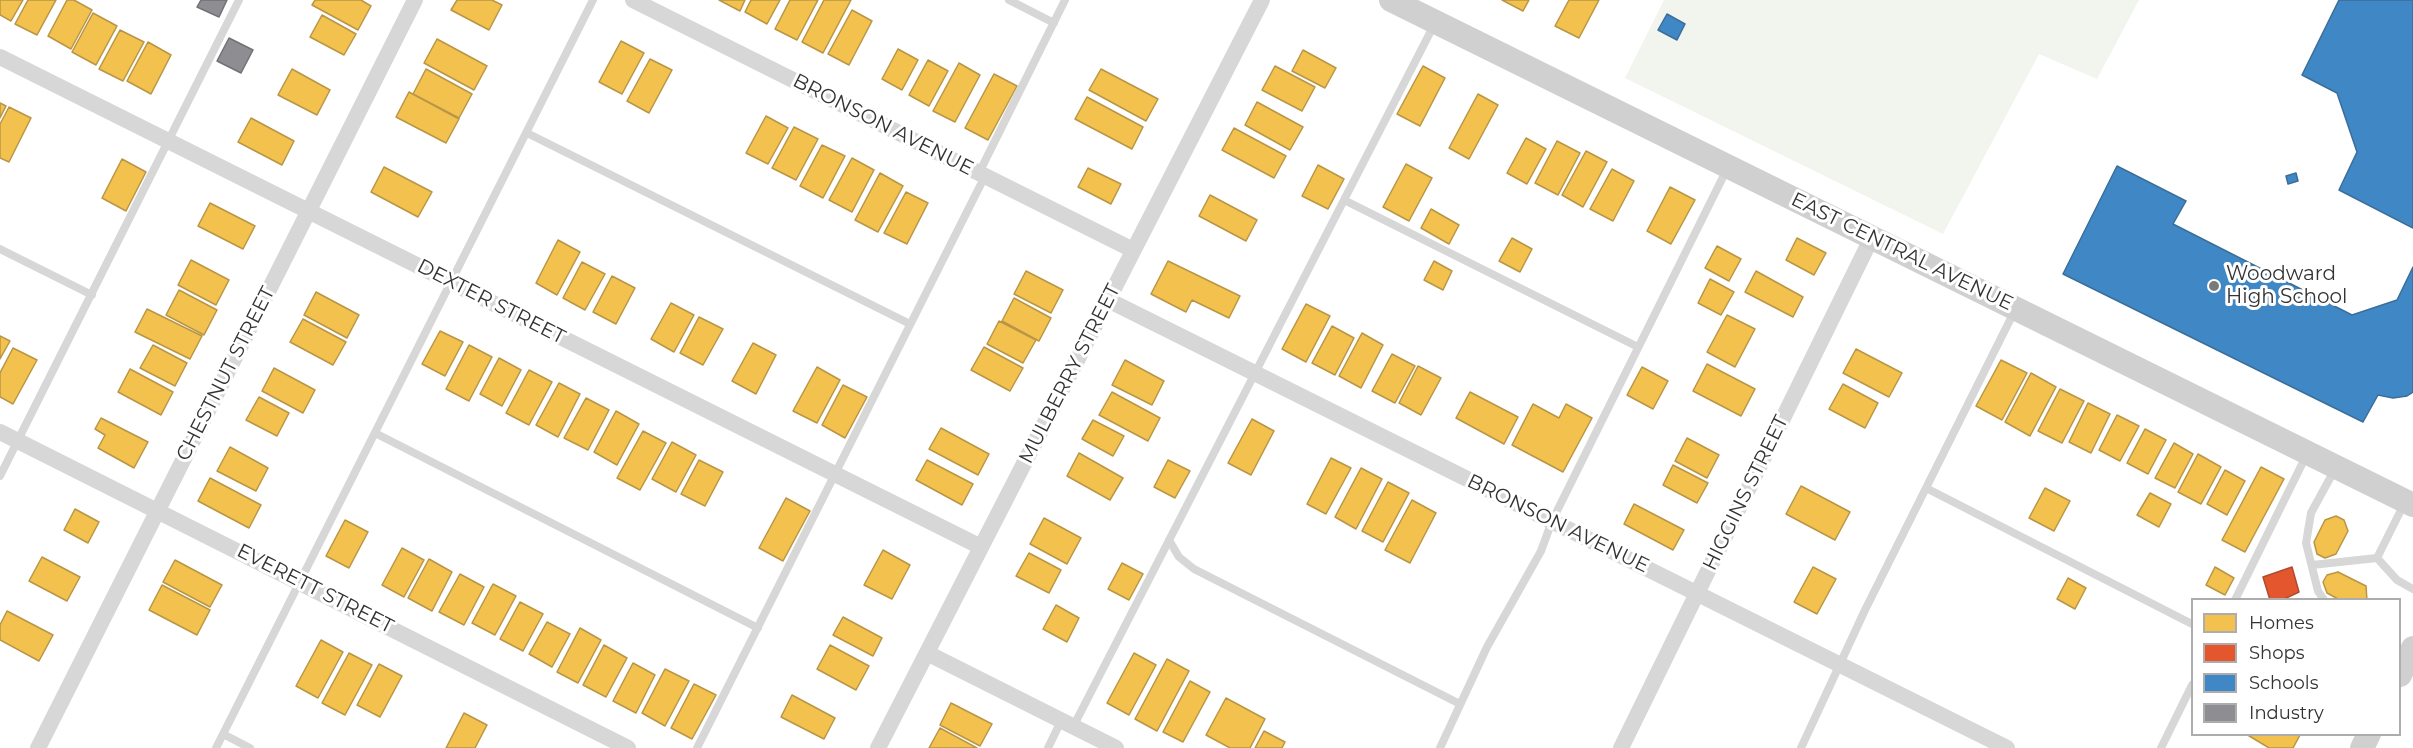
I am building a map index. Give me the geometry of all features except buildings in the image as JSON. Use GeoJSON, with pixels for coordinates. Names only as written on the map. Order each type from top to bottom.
{"type":"FeatureCollection","features":[{"type":"Feature","properties":{"kind":"street","name":"CHESTNUT STREET"},"geometry":{"type":"LineString","coordinates":[[38,748],[415,0]]}},
{"type":"Feature","properties":{"kind":"street","name":"BRONSON AVENUE"},"geometry":{"type":"LineString","coordinates":[[633,0],[1133,250]]}},
{"type":"Feature","properties":{"kind":"street","name":"MULBERRY STREET"},"geometry":{"type":"LineString","coordinates":[[878,748],[1262,0]]}},
{"type":"Feature","properties":{"kind":"street","name":"EAST CENTRAL AVENUE"},"geometry":{"type":"LineString","coordinates":[[1391,0],[2409,503]]}},
{"type":"Feature","properties":{"kind":"street","name":"DEXTER STREET"},"geometry":{"type":"LineString","coordinates":[[0,57],[981,547]]}},
{"type":"Feature","properties":{"kind":"street","name":"HIGGINS STREET"},"geometry":{"type":"LineString","coordinates":[[1621,748],[1872,237]]}},
{"type":"Feature","properties":{"kind":"street","name":"BRONSON AVENUE"},"geometry":{"type":"LineString","coordinates":[[1108,300],[2007,748]]}},
{"type":"Feature","properties":{"kind":"street","name":"EVERETT STREET"},"geometry":{"type":"LineString","coordinates":[[0,432],[628,748]]}},
{"type":"Feature","properties":{"kind":"street"},"geometry":{"type":"LineString","coordinates":[[927,653],[1116,748]]}},
{"type":"Feature","properties":{"kind":"lane"},"geometry":{"type":"LineString","coordinates":[[0,476],[170,142],[239,0]]}},
{"type":"Feature","properties":{"kind":"lane"},"geometry":{"type":"LineString","coordinates":[[216,748],[593,0]]}},
{"type":"Feature","properties":{"kind":"lane"},"geometry":{"type":"LineString","coordinates":[[1009,0],[1054,23]]}},
{"type":"Feature","properties":{"kind":"lane"},"geometry":{"type":"LineString","coordinates":[[697,748],[836,475],[1065,0]]}},
{"type":"Feature","properties":{"kind":"lane"},"geometry":{"type":"LineString","coordinates":[[1048,748],[1067,724],[1169,540],[1435,22]]}},
{"type":"Feature","properties":{"kind":"lane"},"geometry":{"type":"LineString","coordinates":[[527,133],[910,324]]}},
{"type":"Feature","properties":{"kind":"lane"},"geometry":{"type":"LineString","coordinates":[[1440,748],[1487,647],[1541,551],[1552,521],[1729,166]]}},
{"type":"Feature","properties":{"kind":"lane"},"geometry":{"type":"LineString","coordinates":[[1344,200],[1638,347]]}},
{"type":"Feature","properties":{"kind":"lane"},"geometry":{"type":"LineString","coordinates":[[0,249],[92,295]]}},
{"type":"Feature","properties":{"kind":"lane"},"geometry":{"type":"LineString","coordinates":[[1801,748],[1926,488],[2016,309]]}},
{"type":"Feature","properties":{"kind":"lane"},"geometry":{"type":"LineString","coordinates":[[375,433],[758,628]]}},
{"type":"Feature","properties":{"kind":"lane"},"geometry":{"type":"LineString","coordinates":[[2236,598],[2308,453]]}},
{"type":"Feature","properties":{"kind":"lane"},"geometry":{"type":"LineString","coordinates":[[2323,598],[2318,591],[2306,543],[2311,513],[2336,467]]}},
{"type":"Feature","properties":{"kind":"lane"},"geometry":{"type":"LineString","coordinates":[[1926,488],[2191,623]]}},
{"type":"Feature","properties":{"kind":"lane"},"geometry":{"type":"LineString","coordinates":[[2378,558],[2409,503]]}},
{"type":"Feature","properties":{"kind":"lane"},"geometry":{"type":"LineString","coordinates":[[1169,540],[1179,557],[1194,569],[1460,704]]}},
{"type":"Feature","properties":{"kind":"lane"},"geometry":{"type":"LineString","coordinates":[[2312,565],[2378,558]]}},
{"type":"Feature","properties":{"kind":"lane"},"geometry":{"type":"LineString","coordinates":[[2378,558],[2397,580],[2413,589]]}},
{"type":"Feature","properties":{"kind":"lane"},"geometry":{"type":"LineString","coordinates":[[2161,748],[2191,689]]}},
{"type":"Feature","properties":{"kind":"lane"},"geometry":{"type":"LineString","coordinates":[[223,734],[250,748]]}},
{"type":"Feature","properties":{"kind":"shaded area"},"geometry":{"type":"Polygon","coordinates":[[[1664,0],[2139,0],[2097,79],[2039,54],[1943,234],[1625,78],[1664,0]]]}},
{"type":"Feature","properties":{"kind":"place","name":"Woodward High School"},"geometry":{"type":"Point","coordinates":[2214,286]}}]}
